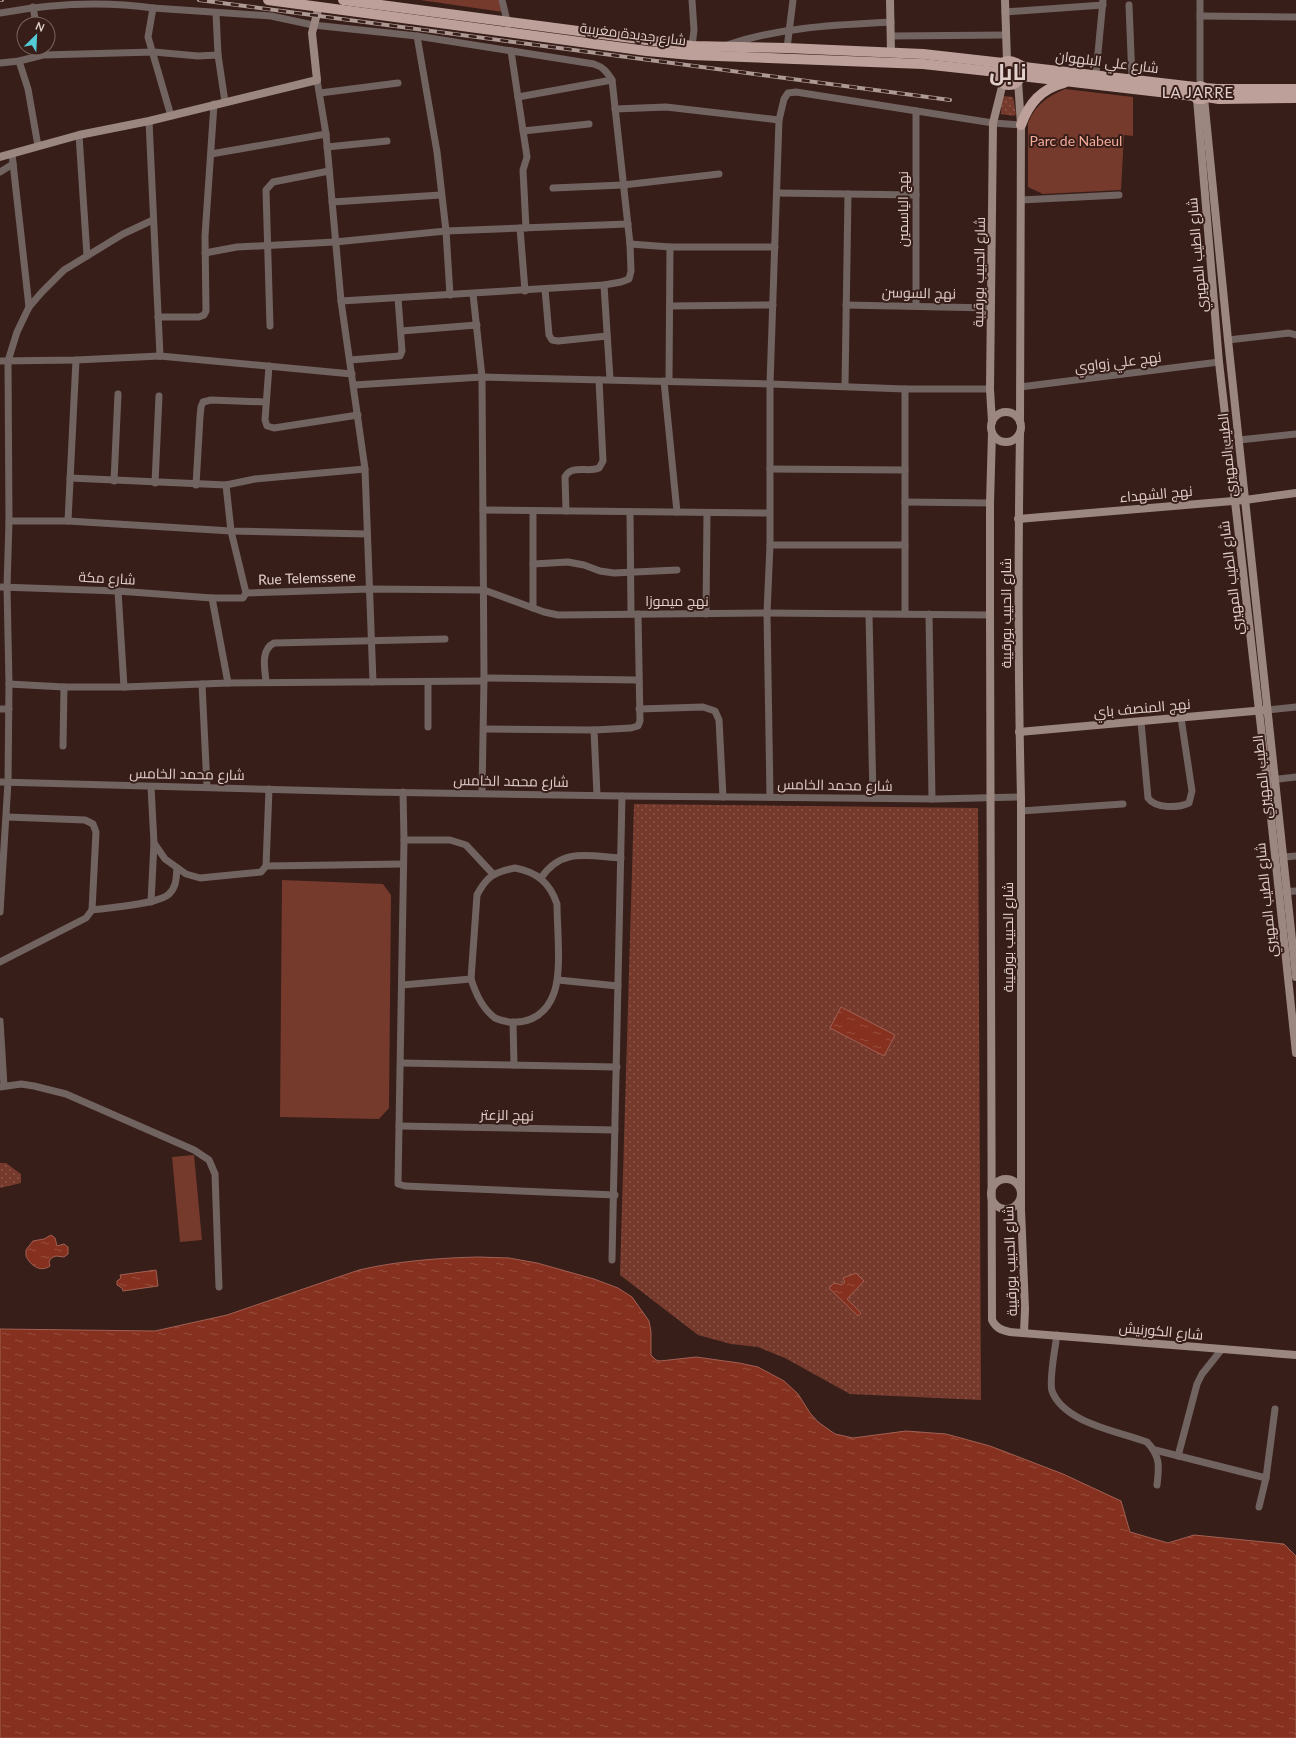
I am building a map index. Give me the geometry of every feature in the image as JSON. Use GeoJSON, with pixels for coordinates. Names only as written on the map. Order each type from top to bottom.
{"type":"FeatureCollection","features":[{"type":"Feature","properties":{"kind":"main road","name":"شارع جديدة مغربية"},"geometry":{"type":"LineString","coordinates":[[268,0],[692,46],[787,48],[892,57],[997,72]]}},
{"type":"Feature","properties":{"kind":"main road","name":"شارع جديدة مغربية"},"geometry":{"type":"LineString","coordinates":[[344,0],[508,26],[647,51],[691,55],[951,57],[1009,62]]}},
{"type":"Feature","properties":{"kind":"main road","name":"شارع علي البلهوان"},"geometry":{"type":"LineString","coordinates":[[1009,62],[1024,67],[1132,79],[1200,93],[1219,99],[1296,98]]}},
{"type":"Feature","properties":{"kind":"main road"},"geometry":{"type":"LineString","coordinates":[[1009,62],[1020,69],[1019,79],[1012,84],[1002,83],[998,78],[997,72],[999,67],[1009,62]]}},
{"type":"Feature","properties":{"kind":"main road","name":"شارع علي البلهوان"},"geometry":{"type":"LineString","coordinates":[[1019,79],[1072,81],[1200,93],[1296,89]]}},
{"type":"Feature","properties":{"kind":"main road"},"geometry":{"type":"LineString","coordinates":[[1021,125],[1028,106],[1040,95],[1055,86],[1072,81]]}},
{"type":"Feature","properties":{"kind":"street"},"geometry":{"type":"LineString","coordinates":[[502,0],[508,26]]}},
{"type":"Feature","properties":{"kind":"street"},"geometry":{"type":"LineString","coordinates":[[692,0],[694,30],[692,46]]}},
{"type":"Feature","properties":{"kind":"street"},"geometry":{"type":"LineString","coordinates":[[787,48],[793,0]]}},
{"type":"Feature","properties":{"kind":"street"},"geometry":{"type":"LineString","coordinates":[[890,0],[892,57]]}},
{"type":"Feature","properties":{"kind":"street"},"geometry":{"type":"LineString","coordinates":[[1005,0],[1005,35],[1009,62]]}},
{"type":"Feature","properties":{"kind":"street"},"geometry":{"type":"LineString","coordinates":[[1200,0],[1200,93]]}},
{"type":"Feature","properties":{"kind":"street"},"geometry":{"type":"LineString","coordinates":[[1005,12],[1103,2],[1096,74]]}},
{"type":"Feature","properties":{"kind":"street"},"geometry":{"type":"LineString","coordinates":[[0,13],[33,7],[92,4],[271,16],[313,25],[418,36],[594,64],[608,72],[612,80],[628,224],[631,271],[629,279],[604,285],[450,296],[341,301]]}},
{"type":"Feature","properties":{"kind":"street"},"geometry":{"type":"LineString","coordinates":[[1129,5],[1132,79]]}},
{"type":"Feature","properties":{"kind":"street"},"geometry":{"type":"LineString","coordinates":[[319,6],[313,25],[312,42],[326,134],[341,301],[365,469],[373,682]]}},
{"type":"Feature","properties":{"kind":"street"},"geometry":{"type":"LineString","coordinates":[[33,7],[35,16]]}},
{"type":"Feature","properties":{"kind":"street"},"geometry":{"type":"LineString","coordinates":[[153,8],[148,37],[154,52],[171,116]]}},
{"type":"Feature","properties":{"kind":"street"},"geometry":{"type":"LineString","coordinates":[[216,13],[218,55],[225,102]]}},
{"type":"Feature","properties":{"kind":"street"},"geometry":{"type":"LineString","coordinates":[[1200,16],[1296,17]]}},
{"type":"Feature","properties":{"kind":"street"},"geometry":{"type":"LineString","coordinates":[[723,46],[741,40],[790,29],[891,22]]}},
{"type":"Feature","properties":{"kind":"street"},"geometry":{"type":"LineString","coordinates":[[891,36],[1005,35]]}},
{"type":"Feature","properties":{"kind":"street"},"geometry":{"type":"LineString","coordinates":[[418,36],[437,152],[446,231],[450,296]]}},
{"type":"Feature","properties":{"kind":"street"},"geometry":{"type":"LineString","coordinates":[[511,51],[527,157],[524,170],[523,228],[525,290]]}},
{"type":"Feature","properties":{"kind":"street"},"geometry":{"type":"LineString","coordinates":[[56,52],[154,52],[198,56],[218,55]]}},
{"type":"Feature","properties":{"kind":"street"},"geometry":{"type":"LineString","coordinates":[[0,63],[19,61],[32,56]]}},
{"type":"Feature","properties":{"kind":"street"},"geometry":{"type":"LineString","coordinates":[[19,61],[28,89],[38,146]]}},
{"type":"Feature","properties":{"kind":"street"},"geometry":{"type":"LineString","coordinates":[[1019,79],[1021,125],[1020,433],[1012,441],[1006,442],[995,438],[992,433],[992,422],[1000,413],[1012,413],[1020,422]]}},
{"type":"Feature","properties":{"kind":"street"},"geometry":{"type":"LineString","coordinates":[[0,157],[79,135],[171,116],[214,104],[318,80]]}},
{"type":"Feature","properties":{"kind":"street"},"geometry":{"type":"LineString","coordinates":[[518,97],[612,80]]}},
{"type":"Feature","properties":{"kind":"street"},"geometry":{"type":"LineString","coordinates":[[320,93],[398,83]]}},
{"type":"Feature","properties":{"kind":"street","name":"شارع الحبيب بورقيبة"},"geometry":{"type":"LineString","coordinates":[[992,422],[990,389],[993,123],[1002,83]]}},
{"type":"Feature","properties":{"kind":"street"},"geometry":{"type":"LineString","coordinates":[[770,797],[767,613],[770,545],[770,384],[778,193],[779,120],[784,99],[788,93],[792,92],[993,123],[1021,125]]}},
{"type":"Feature","properties":{"kind":"street","name":"الطيب المهيري"},"geometry":{"type":"LineString","coordinates":[[1200,93],[1239,440],[1264,710]]}},
{"type":"Feature","properties":{"kind":"street","name":"شارع الطيب المهيري"},"geometry":{"type":"LineString","coordinates":[[1200,93],[1219,362],[1235,500],[1272,779],[1278,893],[1296,1052]]}},
{"type":"Feature","properties":{"kind":"street"},"geometry":{"type":"LineString","coordinates":[[158,317],[199,318],[204,315],[207,305],[205,253],[214,104]]}},
{"type":"Feature","properties":{"kind":"street"},"geometry":{"type":"LineString","coordinates":[[615,109],[666,107],[779,120]]}},
{"type":"Feature","properties":{"kind":"street","name":"نهج الياسمين"},"geometry":{"type":"LineString","coordinates":[[916,111],[916,306]]}},
{"type":"Feature","properties":{"kind":"street"},"geometry":{"type":"LineString","coordinates":[[149,121],[160,356]]}},
{"type":"Feature","properties":{"kind":"street"},"geometry":{"type":"LineString","coordinates":[[523,131],[589,124]]}},
{"type":"Feature","properties":{"kind":"street"},"geometry":{"type":"LineString","coordinates":[[211,154],[326,134]]}},
{"type":"Feature","properties":{"kind":"street"},"geometry":{"type":"LineString","coordinates":[[79,135],[87,256]]}},
{"type":"Feature","properties":{"kind":"street"},"geometry":{"type":"LineString","coordinates":[[326,147],[388,141]]}},
{"type":"Feature","properties":{"kind":"street"},"geometry":{"type":"LineString","coordinates":[[12,154],[29,307]]}},
{"type":"Feature","properties":{"kind":"street"},"geometry":{"type":"LineString","coordinates":[[0,172],[13,164]]}},
{"type":"Feature","properties":{"kind":"street"},"geometry":{"type":"LineString","coordinates":[[270,326],[265,198],[267,186],[273,182],[281,180],[329,171]]}},
{"type":"Feature","properties":{"kind":"street"},"geometry":{"type":"LineString","coordinates":[[553,188],[623,185],[719,174]]}},
{"type":"Feature","properties":{"kind":"street"},"geometry":{"type":"LineString","coordinates":[[778,193],[916,195]]}},
{"type":"Feature","properties":{"kind":"street"},"geometry":{"type":"LineString","coordinates":[[845,386],[848,194]]}},
{"type":"Feature","properties":{"kind":"street"},"geometry":{"type":"LineString","coordinates":[[332,202],[441,195]]}},
{"type":"Feature","properties":{"kind":"street"},"geometry":{"type":"LineString","coordinates":[[1021,200],[1119,195]]}},
{"type":"Feature","properties":{"kind":"street"},"geometry":{"type":"LineString","coordinates":[[0,912],[7,817],[9,709],[9,684],[3,587],[9,521],[4,361],[29,307],[64,270],[123,234],[153,220]]}},
{"type":"Feature","properties":{"kind":"street"},"geometry":{"type":"LineString","coordinates":[[205,253],[237,247],[335,242],[446,231],[628,224]]}},
{"type":"Feature","properties":{"kind":"street"},"geometry":{"type":"LineString","coordinates":[[630,244],[670,247],[775,247]]}},
{"type":"Feature","properties":{"kind":"street"},"geometry":{"type":"LineString","coordinates":[[670,247],[670,306],[666,381],[677,512]]}},
{"type":"Feature","properties":{"kind":"street"},"geometry":{"type":"LineString","coordinates":[[604,285],[610,380]]}},
{"type":"Feature","properties":{"kind":"street"},"geometry":{"type":"LineString","coordinates":[[545,289],[549,335],[552,340],[558,341],[607,336]]}},
{"type":"Feature","properties":{"kind":"street"},"geometry":{"type":"LineString","coordinates":[[473,294],[482,377],[484,590],[484,729],[482,794]]}},
{"type":"Feature","properties":{"kind":"street"},"geometry":{"type":"LineString","coordinates":[[350,360],[400,356],[402,351],[398,298]]}},
{"type":"Feature","properties":{"kind":"street"},"geometry":{"type":"LineString","coordinates":[[670,306],[773,305]]}},
{"type":"Feature","properties":{"kind":"street","name":"نهج السوسن"},"geometry":{"type":"LineString","coordinates":[[846,305],[991,308]]}},
{"type":"Feature","properties":{"kind":"street"},"geometry":{"type":"LineString","coordinates":[[401,331],[477,325]]}},
{"type":"Feature","properties":{"kind":"street"},"geometry":{"type":"LineString","coordinates":[[1228,340],[1289,333],[1296,335]]}},
{"type":"Feature","properties":{"kind":"street"},"geometry":{"type":"LineString","coordinates":[[4,361],[76,360],[160,356],[352,374]]}},
{"type":"Feature","properties":{"kind":"street"},"geometry":{"type":"LineString","coordinates":[[68,522],[76,360]]}},
{"type":"Feature","properties":{"kind":"street","name":"نهج علي زواوي"},"geometry":{"type":"LineString","coordinates":[[1020,387],[1219,362]]}},
{"type":"Feature","properties":{"kind":"street"},"geometry":{"type":"LineString","coordinates":[[269,366],[265,422],[270,427],[358,415]]}},
{"type":"Feature","properties":{"kind":"street"},"geometry":{"type":"LineString","coordinates":[[354,386],[482,377],[845,386],[905,389],[990,389]]}},
{"type":"Feature","properties":{"kind":"street"},"geometry":{"type":"LineString","coordinates":[[566,511],[566,474],[574,470],[596,470],[603,461],[599,380]]}},
{"type":"Feature","properties":{"kind":"street"},"geometry":{"type":"LineString","coordinates":[[905,389],[905,614]]}},
{"type":"Feature","properties":{"kind":"street"},"geometry":{"type":"LineString","coordinates":[[114,481],[118,394]]}},
{"type":"Feature","properties":{"kind":"street"},"geometry":{"type":"LineString","coordinates":[[155,483],[159,396]]}},
{"type":"Feature","properties":{"kind":"street"},"geometry":{"type":"LineString","coordinates":[[196,485],[200,408],[203,402],[211,400],[266,402]]}},
{"type":"Feature","properties":{"kind":"street","name":"شارع الحبيب بورقيبة"},"geometry":{"type":"LineString","coordinates":[[992,433],[990,502],[990,1315],[994,1324],[1000,1330],[1024,1333],[1025,1309],[1021,1194],[1022,797],[1019,732],[1018,519],[1020,433]]}},
{"type":"Feature","properties":{"kind":"street"},"geometry":{"type":"LineString","coordinates":[[1239,440],[1296,434]]}},
{"type":"Feature","properties":{"kind":"street"},"geometry":{"type":"LineString","coordinates":[[70,478],[196,485],[226,485],[256,479],[365,469]]}},
{"type":"Feature","properties":{"kind":"street"},"geometry":{"type":"LineString","coordinates":[[770,469],[905,470]]}},
{"type":"Feature","properties":{"kind":"street"},"geometry":{"type":"LineString","coordinates":[[0,476],[8,477]]}},
{"type":"Feature","properties":{"kind":"street"},"geometry":{"type":"LineString","coordinates":[[226,485],[231,531],[246,593]]}},
{"type":"Feature","properties":{"kind":"street","name":"نهج الشهداء"},"geometry":{"type":"LineString","coordinates":[[1018,519],[1245,500],[1296,493]]}},
{"type":"Feature","properties":{"kind":"street"},"geometry":{"type":"LineString","coordinates":[[905,502],[990,502]]}},
{"type":"Feature","properties":{"kind":"street"},"geometry":{"type":"LineString","coordinates":[[483,510],[769,513]]}},
{"type":"Feature","properties":{"kind":"street"},"geometry":{"type":"LineString","coordinates":[[533,511],[533,608]]}},
{"type":"Feature","properties":{"kind":"street"},"geometry":{"type":"LineString","coordinates":[[484,729],[594,730],[636,727],[640,721],[634,614],[630,573],[630,512]]}},
{"type":"Feature","properties":{"kind":"street"},"geometry":{"type":"LineString","coordinates":[[706,614],[707,513]]}},
{"type":"Feature","properties":{"kind":"street"},"geometry":{"type":"LineString","coordinates":[[9,521],[68,522],[231,531],[367,534]]}},
{"type":"Feature","properties":{"kind":"street"},"geometry":{"type":"LineString","coordinates":[[770,545],[905,545]]}},
{"type":"Feature","properties":{"kind":"street"},"geometry":{"type":"LineString","coordinates":[[533,564],[568,562],[584,564],[600,571],[630,573],[677,570]]}},
{"type":"Feature","properties":{"kind":"street","name":"شارع مكة"},"geometry":{"type":"LineString","coordinates":[[3,587],[118,591],[212,598]]}},
{"type":"Feature","properties":{"kind":"street","name":"نهج ميموزا"},"geometry":{"type":"LineString","coordinates":[[369,589],[484,590],[533,608],[558,615],[767,613],[990,614]]}},
{"type":"Feature","properties":{"kind":"street","name":"Rue Telemssene"},"geometry":{"type":"LineString","coordinates":[[212,598],[243,598],[246,593],[369,589]]}},
{"type":"Feature","properties":{"kind":"street"},"geometry":{"type":"LineString","coordinates":[[118,591],[124,687]]}},
{"type":"Feature","properties":{"kind":"street"},"geometry":{"type":"LineString","coordinates":[[212,598],[228,683]]}},
{"type":"Feature","properties":{"kind":"street"},"geometry":{"type":"LineString","coordinates":[[869,614],[873,798]]}},
{"type":"Feature","properties":{"kind":"street"},"geometry":{"type":"LineString","coordinates":[[929,614],[932,799]]}},
{"type":"Feature","properties":{"kind":"street"},"geometry":{"type":"LineString","coordinates":[[266,682],[265,652],[269,646],[274,643],[372,642],[445,639]]}},
{"type":"Feature","properties":{"kind":"street"},"geometry":{"type":"LineString","coordinates":[[9,684],[64,687],[124,687],[266,682],[638,680]]}},
{"type":"Feature","properties":{"kind":"street"},"geometry":{"type":"LineString","coordinates":[[428,682],[428,727]]}},
{"type":"Feature","properties":{"kind":"street"},"geometry":{"type":"LineString","coordinates":[[202,684],[207,787]]}},
{"type":"Feature","properties":{"kind":"street"},"geometry":{"type":"LineString","coordinates":[[63,746],[64,687]]}},
{"type":"Feature","properties":{"kind":"street"},"geometry":{"type":"LineString","coordinates":[[639,709],[703,707],[715,711],[719,720],[724,797]]}},
{"type":"Feature","properties":{"kind":"street"},"geometry":{"type":"LineString","coordinates":[[1264,710],[1296,707]]}},
{"type":"Feature","properties":{"kind":"street"},"geometry":{"type":"LineString","coordinates":[[0,709],[9,709]]}},
{"type":"Feature","properties":{"kind":"street","name":"نهج المنصف باي"},"geometry":{"type":"LineString","coordinates":[[1019,732],[1264,710]]}},
{"type":"Feature","properties":{"kind":"street"},"geometry":{"type":"LineString","coordinates":[[1142,722],[1148,798],[1160,806],[1174,806],[1189,803],[1192,791],[1181,718]]}},
{"type":"Feature","properties":{"kind":"street"},"geometry":{"type":"LineString","coordinates":[[594,730],[597,795]]}},
{"type":"Feature","properties":{"kind":"street"},"geometry":{"type":"LineString","coordinates":[[1272,779],[1296,777]]}},
{"type":"Feature","properties":{"kind":"street","name":"الطيب المهيري"},"geometry":{"type":"LineString","coordinates":[[1272,779],[1284,857],[1296,975]]}},
{"type":"Feature","properties":{"kind":"street","name":"شارع محمد الخامس"},"geometry":{"type":"LineString","coordinates":[[0,782],[482,794],[932,799],[1022,797]]}},
{"type":"Feature","properties":{"kind":"street"},"geometry":{"type":"LineString","coordinates":[[151,786],[154,843],[151,902]]}},
{"type":"Feature","properties":{"kind":"street"},"geometry":{"type":"LineString","coordinates":[[154,843],[165,859],[186,874],[200,878],[261,872],[266,866],[269,789]]}},
{"type":"Feature","properties":{"kind":"street"},"geometry":{"type":"LineString","coordinates":[[403,792],[404,864],[401,1063],[397,1181],[400,1186],[615,1195]]}},
{"type":"Feature","properties":{"kind":"street"},"geometry":{"type":"LineString","coordinates":[[612,1260],[615,1195],[616,1067],[622,796]]}},
{"type":"Feature","properties":{"kind":"street"},"geometry":{"type":"LineString","coordinates":[[1021,811],[1123,804]]}},
{"type":"Feature","properties":{"kind":"street"},"geometry":{"type":"LineString","coordinates":[[0,962],[86,918],[92,910],[96,832],[93,824],[85,820],[7,817]]}},
{"type":"Feature","properties":{"kind":"street"},"geometry":{"type":"LineString","coordinates":[[404,840],[450,840],[466,845],[493,874]]}},
{"type":"Feature","properties":{"kind":"street"},"geometry":{"type":"LineString","coordinates":[[541,878],[544,873],[560,860],[574,855],[621,858]]}},
{"type":"Feature","properties":{"kind":"street"},"geometry":{"type":"LineString","coordinates":[[1284,857],[1296,856]]}},
{"type":"Feature","properties":{"kind":"street"},"geometry":{"type":"LineString","coordinates":[[266,866],[404,864]]}},
{"type":"Feature","properties":{"kind":"street"},"geometry":{"type":"LineString","coordinates":[[92,910],[151,902],[169,895],[176,885],[177,868]]}},
{"type":"Feature","properties":{"kind":"street"},"geometry":{"type":"LineString","coordinates":[[515,868],[527,870],[541,878],[547,883],[553,893],[556,904],[558,980],[550,1003],[543,1012],[534,1018],[524,1022],[513,1022],[496,1018],[488,1012],[480,1002],[471,979],[477,895],[483,884],[493,874],[515,868]]}},
{"type":"Feature","properties":{"kind":"street"},"geometry":{"type":"LineString","coordinates":[[1278,893],[1296,891]]}},
{"type":"Feature","properties":{"kind":"street"},"geometry":{"type":"LineString","coordinates":[[1287,974],[1296,975]]}},
{"type":"Feature","properties":{"kind":"street"},"geometry":{"type":"LineString","coordinates":[[402,985],[471,979]]}},
{"type":"Feature","properties":{"kind":"street"},"geometry":{"type":"LineString","coordinates":[[558,980],[618,986]]}},
{"type":"Feature","properties":{"kind":"street"},"geometry":{"type":"LineString","coordinates":[[0,1021],[2,1086],[21,1084],[66,1094],[194,1150],[209,1160],[215,1174],[219,1287]]}},
{"type":"Feature","properties":{"kind":"street"},"geometry":{"type":"LineString","coordinates":[[513,1022],[514,1065]]}},
{"type":"Feature","properties":{"kind":"street"},"geometry":{"type":"LineString","coordinates":[[401,1063],[616,1067]]}},
{"type":"Feature","properties":{"kind":"street","name":"نهج الزعتر"},"geometry":{"type":"LineString","coordinates":[[399,1126],[615,1130]]}},
{"type":"Feature","properties":{"kind":"street"},"geometry":{"type":"LineString","coordinates":[[1006,1179],[1016,1183],[1021,1194],[1017,1204],[1006,1209],[996,1205],[991,1194],[995,1184],[1006,1179]]}},
{"type":"Feature","properties":{"kind":"street","name":"شارع الكورنيش"},"geometry":{"type":"LineString","coordinates":[[1024,1333],[1296,1355]]}},
{"type":"Feature","properties":{"kind":"street"},"geometry":{"type":"LineString","coordinates":[[1057,1335],[1051,1381],[1052,1391],[1065,1409],[1075,1417],[1085,1422],[1147,1442],[1155,1450],[1159,1463],[1157,1485]]}},
{"type":"Feature","properties":{"kind":"street"},"geometry":{"type":"LineString","coordinates":[[1178,1456],[1196,1384],[1222,1349]]}},
{"type":"Feature","properties":{"kind":"street"},"geometry":{"type":"LineString","coordinates":[[1259,1507],[1266,1478],[1276,1409]]}},
{"type":"Feature","properties":{"kind":"street"},"geometry":{"type":"LineString","coordinates":[[1155,1450],[1266,1478]]}},
{"type":"Feature","properties":{"kind":"green space"},"geometry":{"type":"Polygon","coordinates":[[[420,0],[500,0],[503,12],[420,0]]]}},
{"type":"Feature","properties":{"kind":"green space","name":"Parc de Nabeul"},"geometry":{"type":"Polygon","coordinates":[[[1065,89],[1133,97],[1133,136],[1124,135],[1121,190],[1043,194],[1028,187],[1028,123],[1038,106],[1048,98],[1065,89]]]}},
{"type":"Feature","properties":{"kind":"green space"},"geometry":{"type":"Polygon","coordinates":[[[1002,96],[1013,97],[1016,114],[1014,116],[1001,114],[1002,96]]]}},
{"type":"Feature","properties":{"kind":"green space"},"geometry":{"type":"Polygon","coordinates":[[[634,804],[978,808],[981,1400],[850,1394],[785,1358],[758,1347],[731,1344],[698,1335],[620,1275],[634,804]]]}},
{"type":"Feature","properties":{"kind":"green space"},"geometry":{"type":"Polygon","coordinates":[[[282,880],[383,884],[391,895],[389,1108],[379,1119],[280,1117],[282,880]]]}},
{"type":"Feature","properties":{"kind":"green space"},"geometry":{"type":"Polygon","coordinates":[[[194,1155],[202,1240],[180,1242],[172,1157],[194,1155]]]}},
{"type":"Feature","properties":{"kind":"green space"},"geometry":{"type":"Polygon","coordinates":[[[0,1163],[6,1163],[21,1174],[21,1183],[0,1188],[0,1163]]]}},
{"type":"Feature","properties":{"kind":"water"},"geometry":{"type":"Polygon","coordinates":[[[841,1007],[895,1035],[884,1056],[830,1028],[841,1007]]]}},
{"type":"Feature","properties":{"kind":"water"},"geometry":{"type":"Polygon","coordinates":[[[51,1235],[55,1238],[57,1246],[64,1244],[68,1247],[68,1254],[64,1257],[56,1256],[51,1258],[49,1262],[50,1266],[46,1268],[43,1269],[36,1267],[26,1256],[26,1250],[33,1241],[44,1239],[51,1235]]]}},
{"type":"Feature","properties":{"kind":"water"},"geometry":{"type":"Polygon","coordinates":[[[478,1257],[509,1258],[537,1263],[594,1279],[618,1288],[632,1297],[649,1321],[651,1332],[651,1355],[656,1360],[660,1361],[696,1357],[758,1367],[784,1381],[798,1394],[810,1413],[818,1422],[835,1434],[853,1438],[906,1431],[946,1434],[990,1446],[1063,1474],[1121,1501],[1130,1532],[1168,1543],[1194,1535],[1284,1544],[1296,1556],[1296,1738],[0,1738],[0,1329],[155,1331],[227,1315],[359,1270],[418,1260],[478,1257]]]}},
{"type":"Feature","properties":{"kind":"water"},"geometry":{"type":"Polygon","coordinates":[[[156,1270],[158,1286],[123,1291],[122,1288],[117,1285],[117,1281],[121,1278],[120,1275],[156,1270]]]}},
{"type":"Feature","properties":{"kind":"water"},"geometry":{"type":"Polygon","coordinates":[[[856,1273],[864,1281],[847,1299],[861,1313],[858,1316],[829,1288],[834,1283],[842,1285],[845,1282],[843,1278],[856,1273]]]}},
{"type":"Feature","properties":{"kind":"railway"},"geometry":{"type":"LineString","coordinates":[[199,0],[950,100]]}},
{"type":"Feature","properties":{"kind":"district","name":"نابل"},"geometry":{"type":"Point","coordinates":[1008,72]}},
{"type":"Feature","properties":{"kind":"district","name":"LA JARRE"},"geometry":{"type":"Point","coordinates":[1198,93]}}]}
